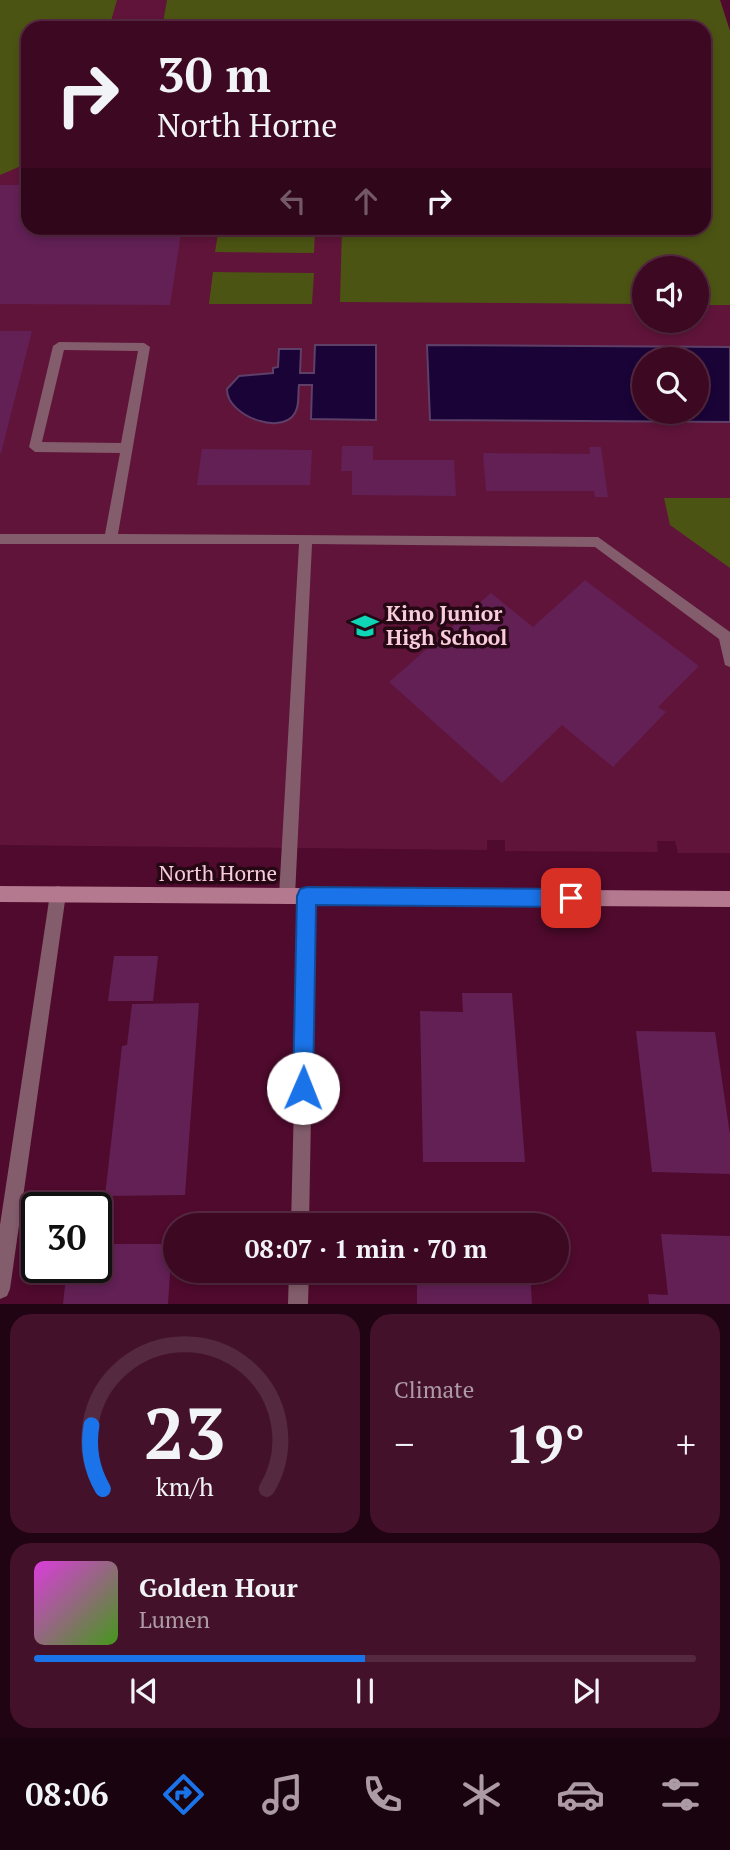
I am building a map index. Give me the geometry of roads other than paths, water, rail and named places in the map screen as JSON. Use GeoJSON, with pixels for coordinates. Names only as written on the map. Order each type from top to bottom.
{"type":"FeatureCollection","features":[{"type":"Feature","properties":{"kind":"street"},"geometry":{"type":"LineString","coordinates":[[111,539],[127,448],[144,347],[59,346],[35,447],[127,448]]}},
{"type":"Feature","properties":{"kind":"street"},"geometry":{"type":"LineString","coordinates":[[0,539],[598,542],[725,636],[730,661]]}},
{"type":"Feature","properties":{"kind":"street"},"geometry":{"type":"LineString","coordinates":[[286,896],[306,539]]}},
{"type":"Feature","properties":{"kind":"street","name":"North Horne"},"geometry":{"type":"LineString","coordinates":[[0,894],[730,899]]}},
{"type":"Feature","properties":{"kind":"street"},"geometry":{"type":"LineString","coordinates":[[0,1289],[58,894]]}},
{"type":"Feature","properties":{"kind":"street"},"geometry":{"type":"LineString","coordinates":[[300,1213],[307,896]]}},
{"type":"Feature","properties":{"kind":"street"},"geometry":{"type":"LineString","coordinates":[[298,1304],[299,1283]]}},
{"type":"Feature","properties":{"kind":"place","name":"Kino Junior High School"},"geometry":{"type":"Point","coordinates":[365,626]}}]}
